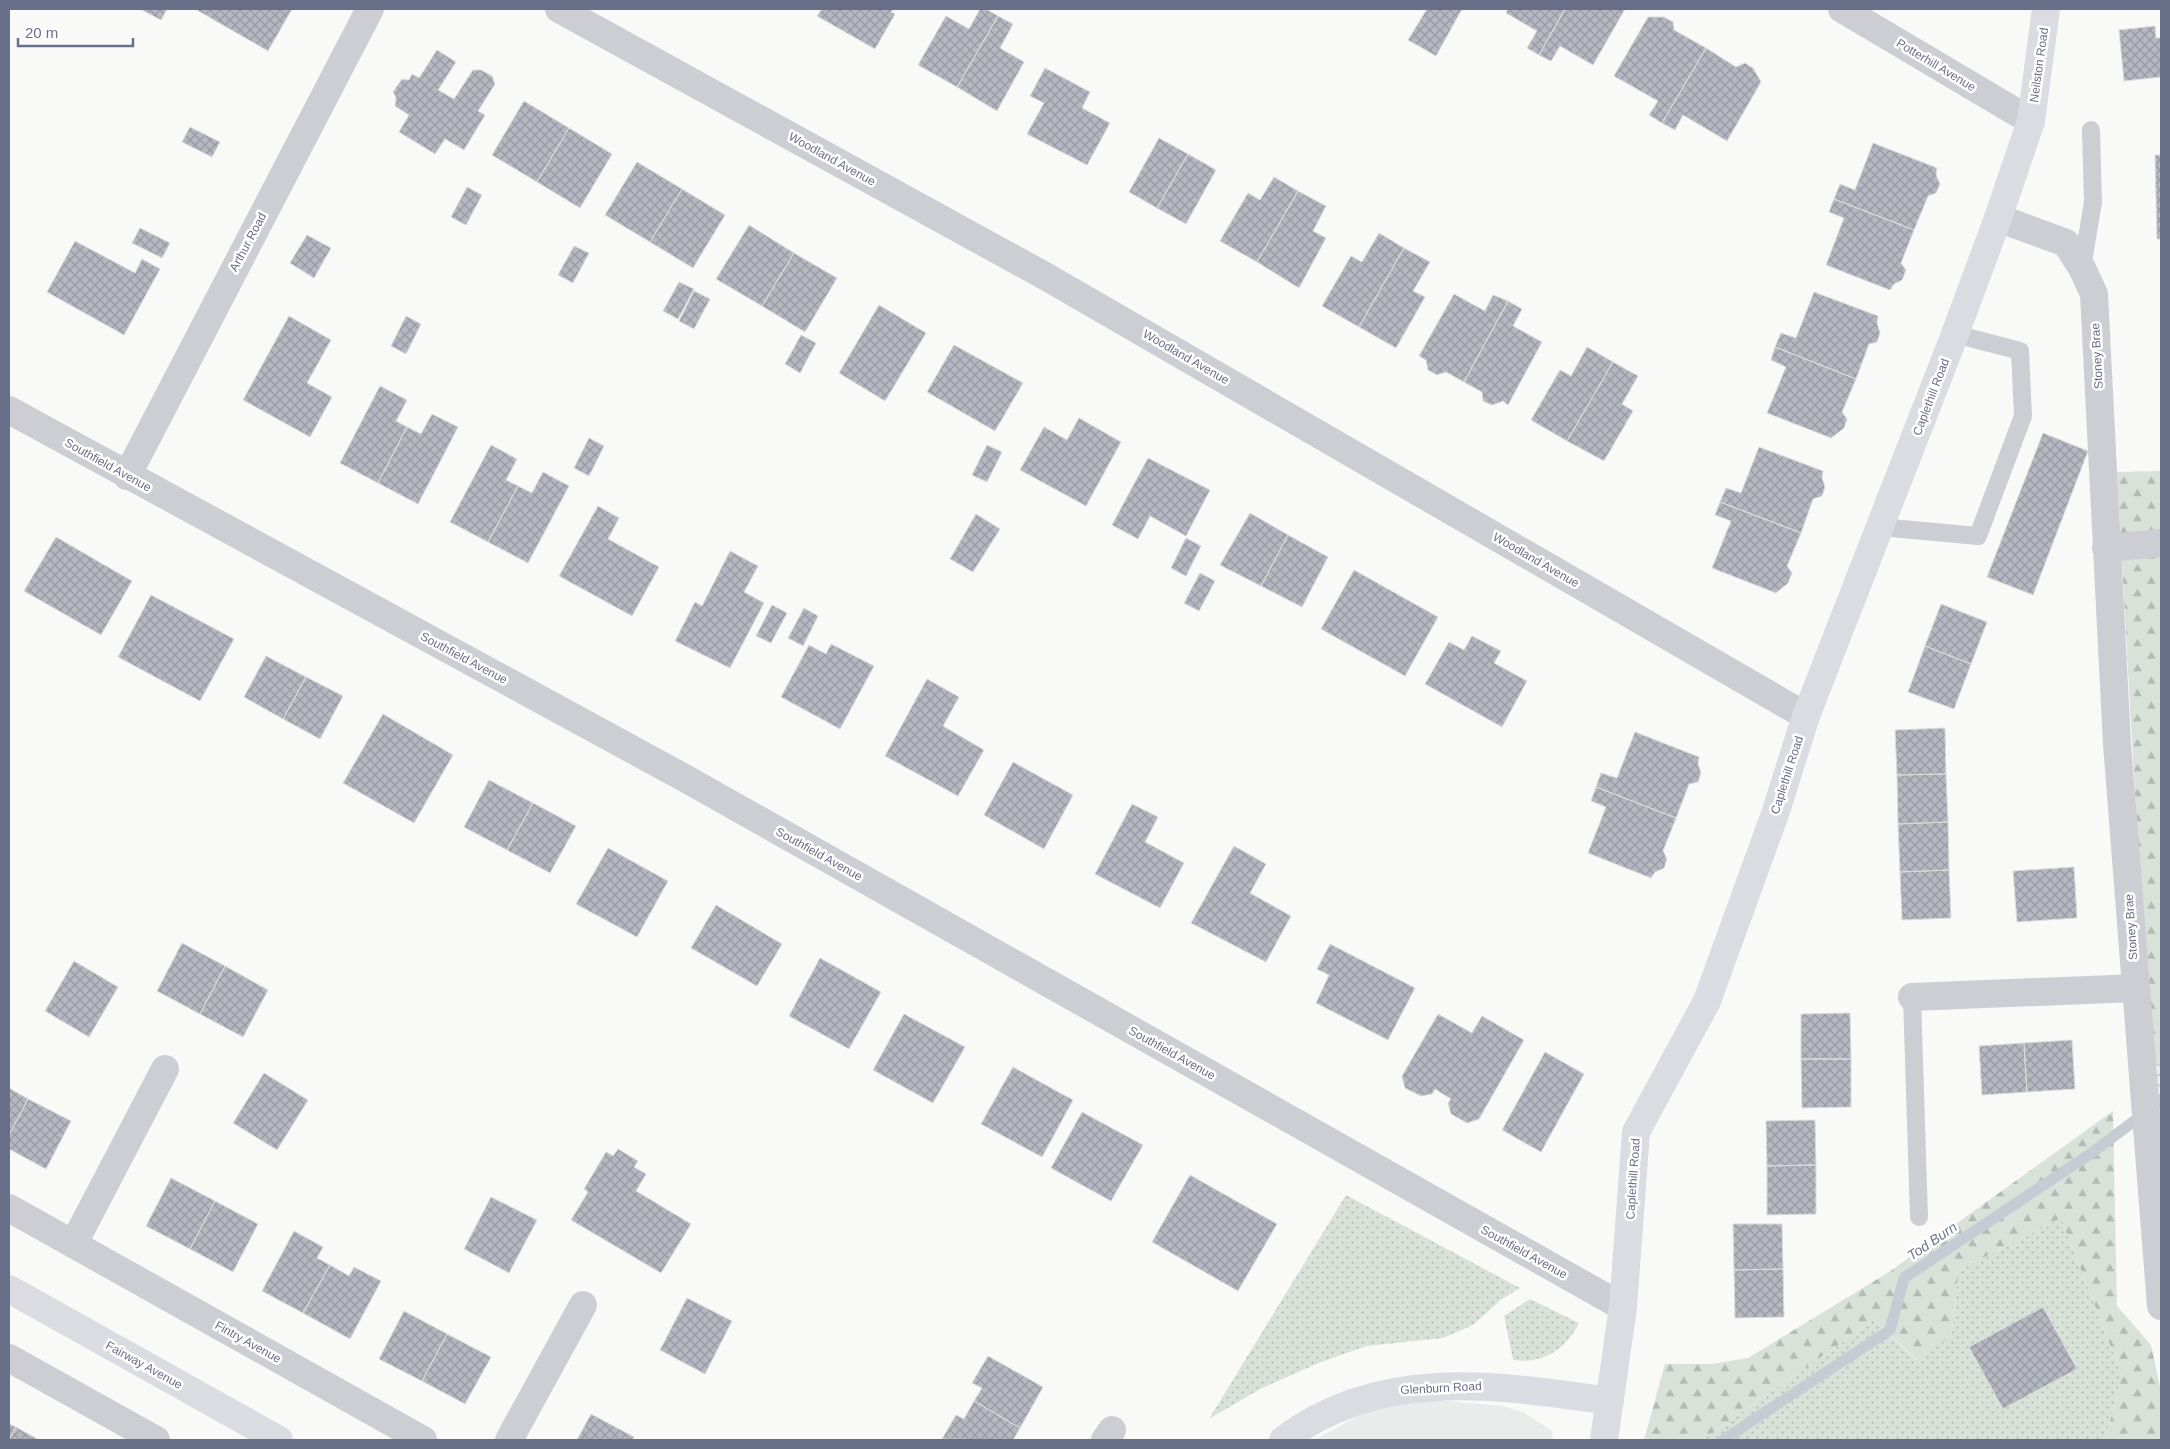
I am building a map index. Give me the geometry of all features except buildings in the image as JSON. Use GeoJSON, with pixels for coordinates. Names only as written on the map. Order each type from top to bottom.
{"type":"FeatureCollection","features":[{"type":"Feature","properties":{"kind":"main road","name":"Neilston Road"},"geometry":{"type":"LineString","coordinates":[[2031,121],[2046,9]]}},
{"type":"Feature","properties":{"kind":"main road","name":"Caplethill Road"},"geometry":{"type":"LineString","coordinates":[[1604,1440],[1623,1307],[1636,1132],[1707,1001],[1776,812],[1806,716],[1956,334],[2031,121]]}},
{"type":"Feature","properties":{"kind":"main road","name":"Fairway Avenue"},"geometry":{"type":"LineString","coordinates":[[9,1289],[279,1440]]}},
{"type":"Feature","properties":{"kind":"main road","name":"Glenburn Road"},"geometry":{"type":"LineString","coordinates":[[1283,1440],[1325,1415],[1359,1400],[1390,1392],[1423,1387],[1471,1385],[1521,1388],[1610,1401]]}},
{"type":"Feature","properties":{"kind":"street","name":"Arthur Road"},"geometry":{"type":"LineString","coordinates":[[127,476],[370,9]]}},
{"type":"Feature","properties":{"kind":"street","name":"Woodland Avenue"},"geometry":{"type":"LineString","coordinates":[[559,9],[1045,276],[1806,716]]}},
{"type":"Feature","properties":{"kind":"street","name":"Potterhill Avenue"},"geometry":{"type":"LineString","coordinates":[[1842,9],[2031,121]]}},
{"type":"Feature","properties":{"kind":"street","name":"Stoney Brae"},"geometry":{"type":"LineString","coordinates":[[1998,218],[2066,243],[2082,268],[2094,294],[2117,744],[2136,988],[2153,1100],[2161,1306]]}},
{"type":"Feature","properties":{"kind":"street","name":"Southfield Avenue"},"geometry":{"type":"LineString","coordinates":[[9,410],[127,476],[681,776],[1623,1307]]}},
{"type":"Feature","properties":{"kind":"street"},"geometry":{"type":"LineString","coordinates":[[2106,548],[2161,543]]}},
{"type":"Feature","properties":{"kind":"street"},"geometry":{"type":"LineString","coordinates":[[1912,997],[2136,988]]}},
{"type":"Feature","properties":{"kind":"street"},"geometry":{"type":"LineString","coordinates":[[74,1243],[165,1069]]}},
{"type":"Feature","properties":{"kind":"street","name":"Fintry Avenue"},"geometry":{"type":"LineString","coordinates":[[9,1208],[423,1440]]}},
{"type":"Feature","properties":{"kind":"street"},"geometry":{"type":"LineString","coordinates":[[509,1440],[583,1305]]}},
{"type":"Feature","properties":{"kind":"street"},"geometry":{"type":"LineString","coordinates":[[9,1358],[156,1440]]}},
{"type":"Feature","properties":{"kind":"lane"},"geometry":{"type":"LineString","coordinates":[[2082,268],[2093,202],[2091,130]]}},
{"type":"Feature","properties":{"kind":"lane"},"geometry":{"type":"LineString","coordinates":[[1880,526],[1978,536],[2023,416],[2020,351],[1956,334]]}},
{"type":"Feature","properties":{"kind":"lane"},"geometry":{"type":"LineString","coordinates":[[1912,997],[1919,1216]]}},
{"type":"Feature","properties":{"kind":"shaded area"},"geometry":{"type":"Polygon","coordinates":[[[2161,1063],[2161,1131],[2150,1066],[2161,1063]]]}},
{"type":"Feature","properties":{"kind":"shaded area"},"geometry":{"type":"Polygon","coordinates":[[[1423,1399],[1503,1406],[1523,1412],[1552,1431],[1553,1440],[1314,1440],[1362,1414],[1423,1399]]]}},
{"type":"Feature","properties":{"kind":"green space"},"geometry":{"type":"Polygon","coordinates":[[[2161,471],[2161,1063],[2150,1066],[2117,472],[2161,471]]]}},
{"type":"Feature","properties":{"kind":"green space"},"geometry":{"type":"Polygon","coordinates":[[[2113,1111],[2117,1306],[2151,1345],[2161,1391],[2161,1440],[2105,1440],[2122,1376],[2061,1218],[1959,1270],[1951,1336],[1917,1360],[1874,1320],[1702,1440],[1644,1440],[1665,1364],[1711,1364],[1748,1358],[1889,1272],[2113,1111]]]}},
{"type":"Feature","properties":{"kind":"green space"},"geometry":{"type":"Polygon","coordinates":[[[1346,1195],[1520,1288],[1502,1299],[1473,1325],[1443,1338],[1367,1346],[1321,1362],[1260,1389],[1209,1419],[1346,1195]]]}},
{"type":"Feature","properties":{"kind":"green space"},"geometry":{"type":"Polygon","coordinates":[[[2061,1218],[2122,1376],[2105,1440],[1702,1440],[1874,1320],[1916,1360],[1951,1336],[1959,1270],[2061,1218]]]}},
{"type":"Feature","properties":{"kind":"green space"},"geometry":{"type":"Polygon","coordinates":[[[1530,1299],[1579,1323],[1567,1341],[1552,1353],[1534,1360],[1513,1360],[1504,1316],[1530,1299]]]}},
{"type":"Feature","properties":{"kind":"waterway","name":"Tod Burn"},"geometry":{"type":"LineString","coordinates":[[1723,1440],[1890,1330],[1904,1278],[2090,1154],[2161,1101]]}}]}
